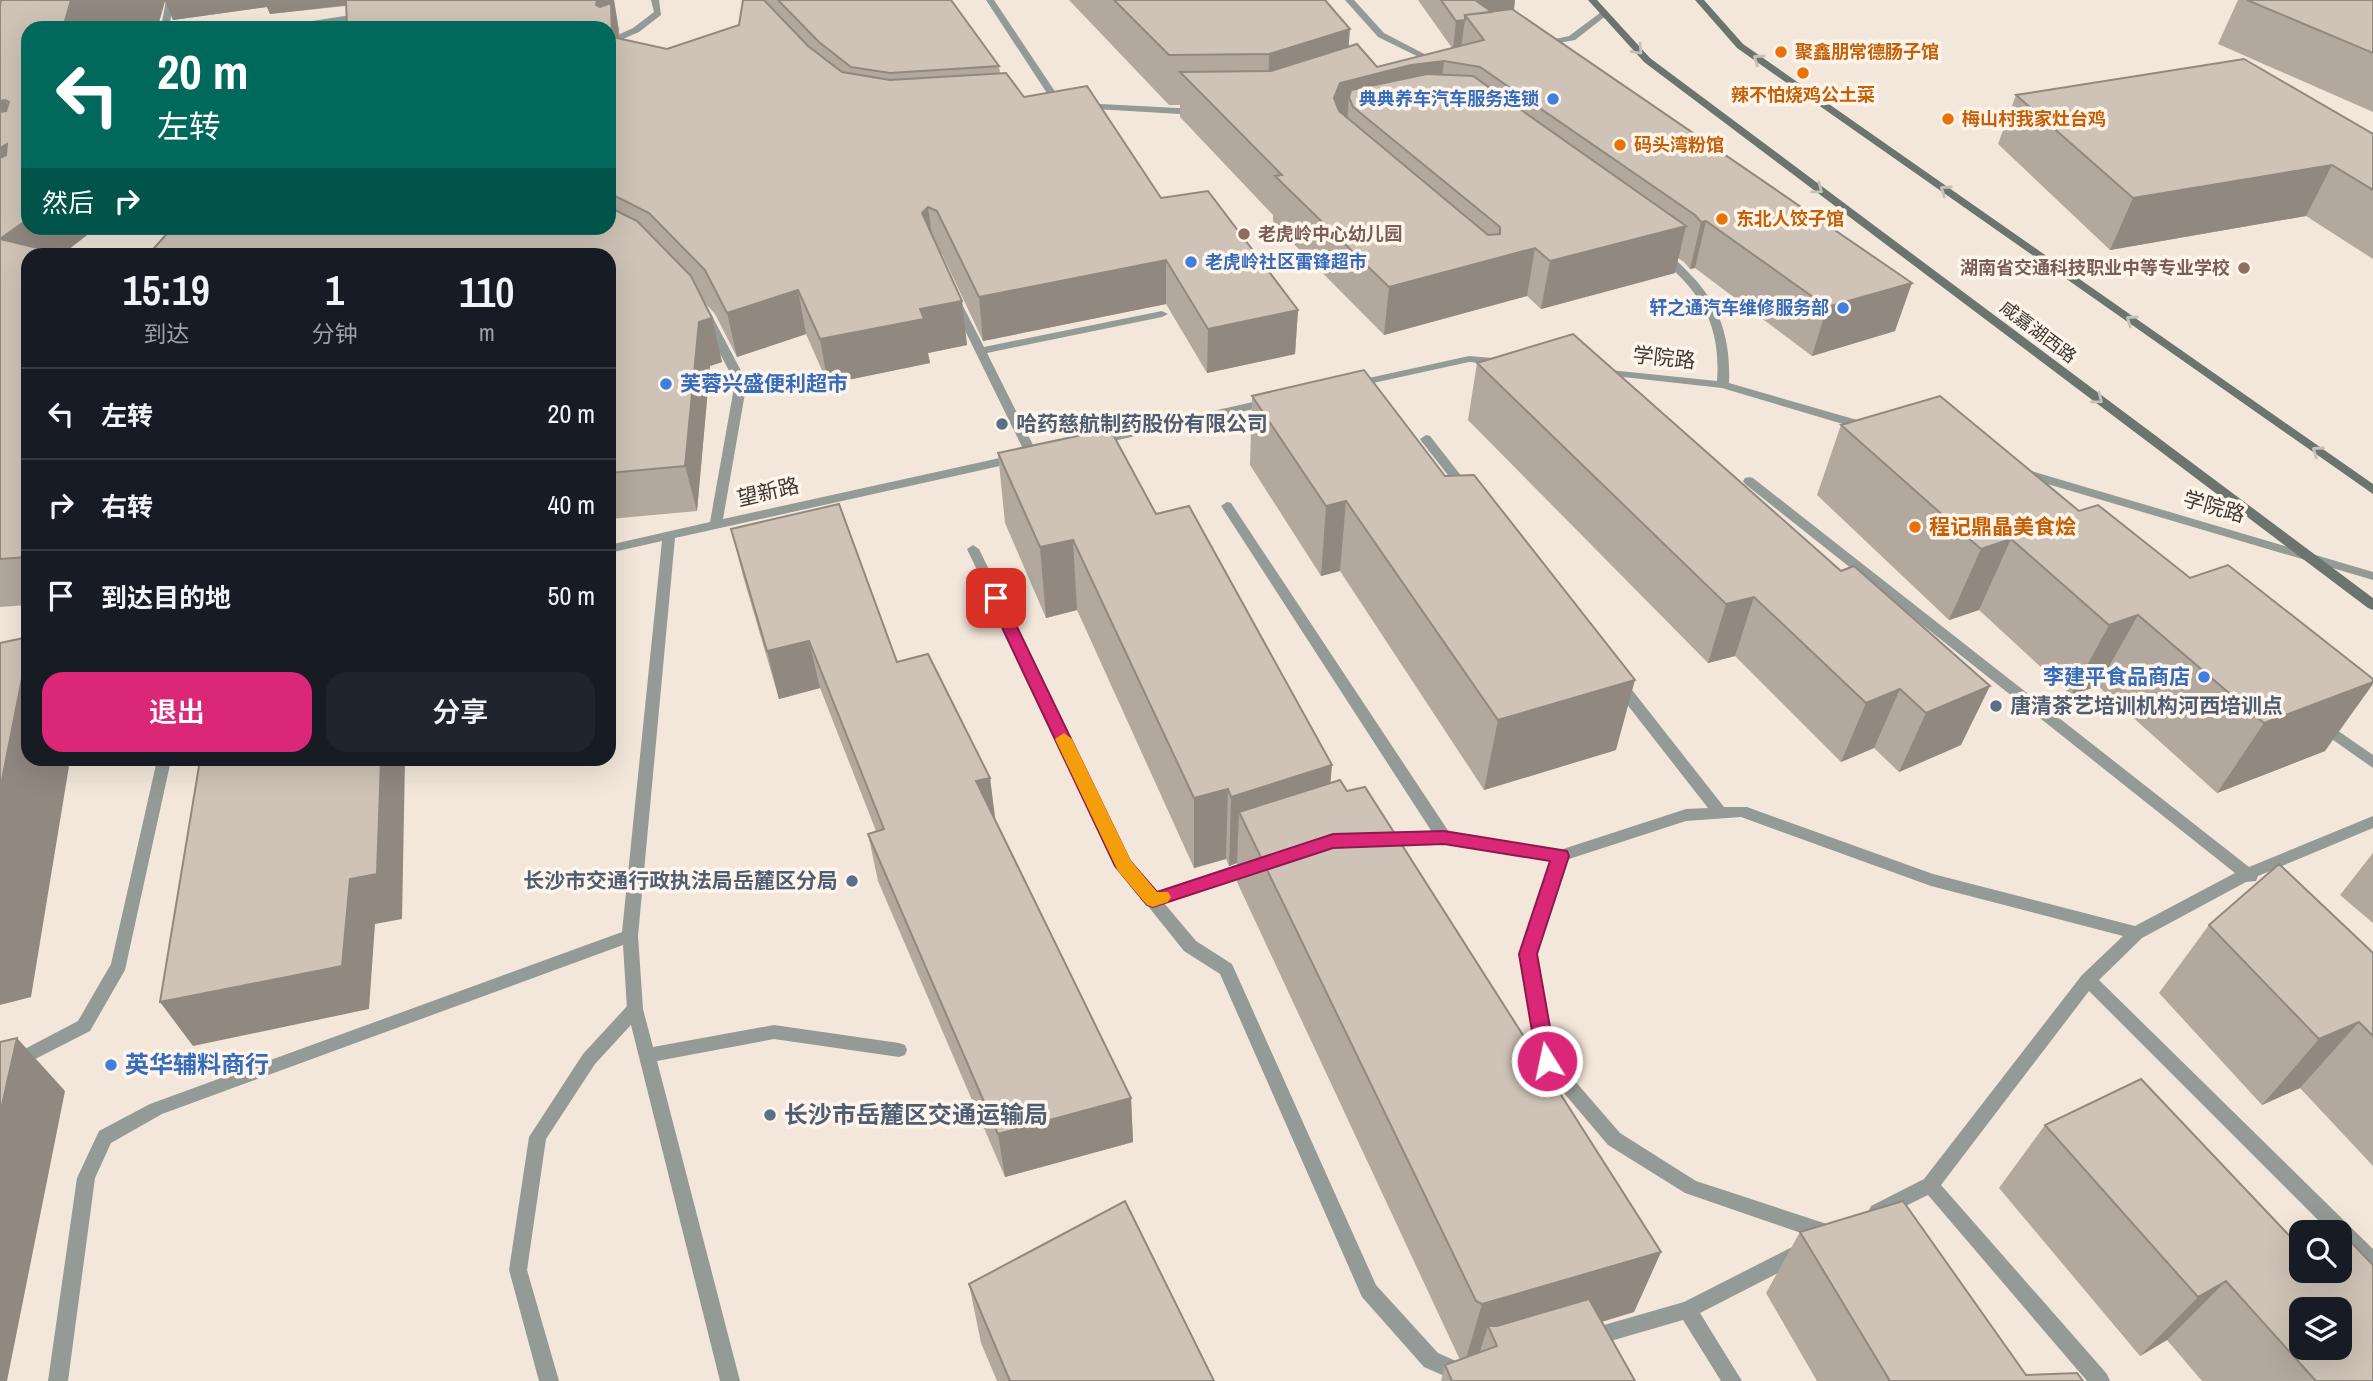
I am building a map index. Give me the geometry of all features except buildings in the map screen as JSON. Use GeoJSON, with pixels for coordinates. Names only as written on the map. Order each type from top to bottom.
{"type":"FeatureCollection","features":[{"type":"Feature","properties":{"kind":"main road","name":"咸嘉湖西路"},"geometry":{"type":"LineString","coordinates":[[1592,0],[1647,60],[2373,605]]}},
{"type":"Feature","properties":{"kind":"main road"},"geometry":{"type":"LineString","coordinates":[[1699,0],[1740,46],[2373,490]]}},
{"type":"Feature","properties":{"kind":"street"},"geometry":{"type":"LineString","coordinates":[[166,21],[170,0]]}},
{"type":"Feature","properties":{"kind":"street"},"geometry":{"type":"LineString","coordinates":[[616,39],[636,30],[658,13],[655,0]]}},
{"type":"Feature","properties":{"kind":"street"},"geometry":{"type":"LineString","coordinates":[[990,0],[1059,105]]}},
{"type":"Feature","properties":{"kind":"street"},"geometry":{"type":"LineString","coordinates":[[1349,0],[1381,35],[1428,58]]}},
{"type":"Feature","properties":{"kind":"street"},"geometry":{"type":"LineString","coordinates":[[328,21],[377,13]]}},
{"type":"Feature","properties":{"kind":"street"},"geometry":{"type":"LineString","coordinates":[[1532,44],[1572,38],[1604,13]]}},
{"type":"Feature","properties":{"kind":"street"},"geometry":{"type":"LineString","coordinates":[[1414,63],[1441,57]]}},
{"type":"Feature","properties":{"kind":"street"},"geometry":{"type":"LineString","coordinates":[[1045,106],[1207,111]]}},
{"type":"Feature","properties":{"kind":"street"},"geometry":{"type":"LineString","coordinates":[[1656,250],[1678,266],[1712,307],[1725,346],[1723,385]]}},
{"type":"Feature","properties":{"kind":"street"},"geometry":{"type":"LineString","coordinates":[[951,292],[973,341],[982,351],[1032,455],[1045,452]]}},
{"type":"Feature","properties":{"kind":"street"},"geometry":{"type":"LineString","coordinates":[[700,308],[709,318],[741,382],[716,525]]}},
{"type":"Feature","properties":{"kind":"street"},"geometry":{"type":"LineString","coordinates":[[982,351],[1162,314]]}},
{"type":"Feature","properties":{"kind":"street"},"geometry":{"type":"LineString","coordinates":[[1346,386],[1469,359],[1523,364]]}},
{"type":"Feature","properties":{"kind":"street","name":"学院路"},"geometry":{"type":"LineString","coordinates":[[1590,371],[1723,385],[1883,432]]}},
{"type":"Feature","properties":{"kind":"street"},"geometry":{"type":"LineString","coordinates":[[1086,443],[1278,401]]}},
{"type":"Feature","properties":{"kind":"street"},"geometry":{"type":"LineString","coordinates":[[1426,439],[1478,505]]}},
{"type":"Feature","properties":{"kind":"street","name":"望新路"},"geometry":{"type":"LineString","coordinates":[[616,547],[1032,455]]}},
{"type":"Feature","properties":{"kind":"street","name":"学院路"},"geometry":{"type":"LineString","coordinates":[[2003,467],[2373,576]]}},
{"type":"Feature","properties":{"kind":"street"},"geometry":{"type":"LineString","coordinates":[[1749,481],[2268,891]]}},
{"type":"Feature","properties":{"kind":"street"},"geometry":{"type":"LineString","coordinates":[[1227,506],[1444,837]]}},
{"type":"Feature","properties":{"kind":"street"},"geometry":{"type":"LineString","coordinates":[[669,535],[629,936],[635,1009],[730,1381]]}},
{"type":"Feature","properties":{"kind":"street"},"geometry":{"type":"LineString","coordinates":[[972,549],[1124,866],[1190,946],[1226,969],[1369,1291],[1431,1360],[1471,1373],[1445,1381]]}},
{"type":"Feature","properties":{"kind":"street"},"geometry":{"type":"LineString","coordinates":[[1608,670],[1721,813]]}},
{"type":"Feature","properties":{"kind":"street"},"geometry":{"type":"LineString","coordinates":[[2307,713],[2373,763]]}},
{"type":"Feature","properties":{"kind":"street"},"geometry":{"type":"LineString","coordinates":[[0,1070],[84,1026],[119,965],[163,766]]}},
{"type":"Feature","properties":{"kind":"street"},"geometry":{"type":"LineString","coordinates":[[1361,840],[1444,837],[1560,856],[1686,815],[1742,811],[1931,880],[2136,933]]}},
{"type":"Feature","properties":{"kind":"street"},"geometry":{"type":"LineString","coordinates":[[1569,1345],[1687,1310],[1930,1185],[2088,980],[2136,933],[2247,874],[2373,822]]}},
{"type":"Feature","properties":{"kind":"street"},"geometry":{"type":"LineString","coordinates":[[1560,856],[1528,954],[1547,1061],[1614,1139],[1691,1187],[1845,1229]]}},
{"type":"Feature","properties":{"kind":"street"},"geometry":{"type":"LineString","coordinates":[[1153,900],[1269,862]]}},
{"type":"Feature","properties":{"kind":"street"},"geometry":{"type":"LineString","coordinates":[[58,1381],[86,1178],[105,1138],[156,1109],[629,936]]}},
{"type":"Feature","properties":{"kind":"street"},"geometry":{"type":"LineString","coordinates":[[2088,980],[2373,1262]]}},
{"type":"Feature","properties":{"kind":"street"},"geometry":{"type":"LineString","coordinates":[[549,1381],[518,1270],[538,1138],[589,1059],[635,1009]]}},
{"type":"Feature","properties":{"kind":"street"},"geometry":{"type":"LineString","coordinates":[[648,1055],[774,1032],[899,1050]]}},
{"type":"Feature","properties":{"kind":"street"},"geometry":{"type":"LineString","coordinates":[[1930,1185],[2100,1381]]}},
{"type":"Feature","properties":{"kind":"street"},"geometry":{"type":"LineString","coordinates":[[1687,1310],[1732,1381]]}},
{"type":"Feature","properties":{"kind":"slow traffic"},"geometry":{"type":"LineString","coordinates":[[1064,739],[1124,866],[1153,900],[1162,897]]}},
{"type":"Feature","properties":{"kind":"place","name":"聚鑫朋常德肠子馆"},"geometry":{"type":"Point","coordinates":[1781,52]}},
{"type":"Feature","properties":{"kind":"place","name":"辣不怕烧鸡公土菜"},"geometry":{"type":"Point","coordinates":[1803,73]}},
{"type":"Feature","properties":{"kind":"place","name":"典典养车汽车服务连锁"},"geometry":{"type":"Point","coordinates":[1553,99]}},
{"type":"Feature","properties":{"kind":"place","name":"梅山村我家灶台鸡"},"geometry":{"type":"Point","coordinates":[1948,119]}},
{"type":"Feature","properties":{"kind":"place","name":"码头湾粉馆"},"geometry":{"type":"Point","coordinates":[1620,145]}},
{"type":"Feature","properties":{"kind":"place","name":"东北人饺子馆"},"geometry":{"type":"Point","coordinates":[1722,219]}},
{"type":"Feature","properties":{"kind":"place","name":"老虎岭中心幼儿园"},"geometry":{"type":"Point","coordinates":[1244,234]}},
{"type":"Feature","properties":{"kind":"place","name":"老虎岭社区雷锋超市"},"geometry":{"type":"Point","coordinates":[1191,262]}},
{"type":"Feature","properties":{"kind":"place","name":"湖南省交通科技职业中等专业学校"},"geometry":{"type":"Point","coordinates":[2244,268]}},
{"type":"Feature","properties":{"kind":"place","name":"轩之通汽车维修服务部"},"geometry":{"type":"Point","coordinates":[1843,308]}},
{"type":"Feature","properties":{"kind":"place","name":"芙蓉兴盛便利超市"},"geometry":{"type":"Point","coordinates":[666,384]}},
{"type":"Feature","properties":{"kind":"place","name":"哈药慈航制药股份有限公司"},"geometry":{"type":"Point","coordinates":[1002,424]}},
{"type":"Feature","properties":{"kind":"place","name":"程记鼎晶美食烩"},"geometry":{"type":"Point","coordinates":[1915,527]}},
{"type":"Feature","properties":{"kind":"place","name":"李建平食品商店"},"geometry":{"type":"Point","coordinates":[2204,677]}},
{"type":"Feature","properties":{"kind":"place","name":"唐清茶艺培训机构河西培训点"},"geometry":{"type":"Point","coordinates":[1996,706]}},
{"type":"Feature","properties":{"kind":"place","name":"长沙市交通行政执法局岳麓区分局"},"geometry":{"type":"Point","coordinates":[852,881]}},
{"type":"Feature","properties":{"kind":"place","name":"英华辅料商行"},"geometry":{"type":"Point","coordinates":[111,1065]}},
{"type":"Feature","properties":{"kind":"place","name":"长沙市岳麓区交通运输局"},"geometry":{"type":"Point","coordinates":[770,1115]}},
{"type":"Feature","properties":{"kind":"route"},"geometry":{"type":"LineString","coordinates":[[996,598],[1124,866],[1153,900],[1333,841],[1444,837],[1560,856],[1528,954],[1547,1061]]}}]}
